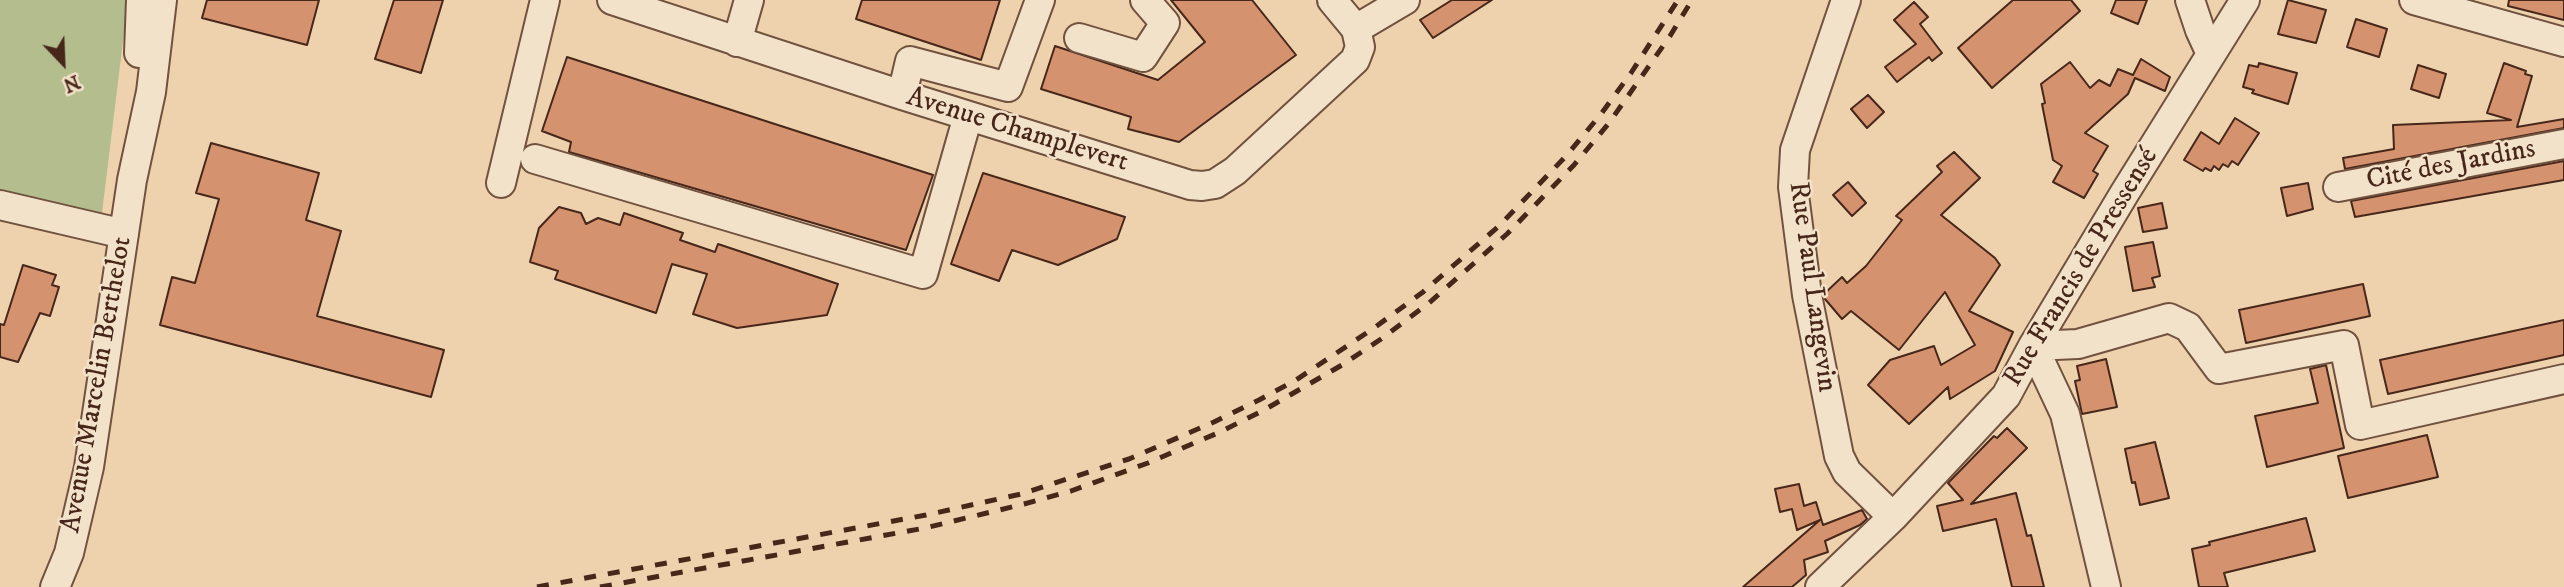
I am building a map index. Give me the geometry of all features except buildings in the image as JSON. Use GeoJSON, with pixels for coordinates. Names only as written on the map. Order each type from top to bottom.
{"type":"FeatureCollection","features":[{"type":"Feature","properties":{"kind":"street","name":"Avenue Marcelin Berthelot"},"geometry":{"type":"LineString","coordinates":[[132,180],[141,0]]}},
{"type":"Feature","properties":{"kind":"street","name":"Avenue Marcelin Berthelot"},"geometry":{"type":"LineString","coordinates":[[55,587],[69,553],[89,467],[132,180],[151,92],[162,0]]}},
{"type":"Feature","properties":{"kind":"street"},"geometry":{"type":"LineString","coordinates":[[501,183],[545,0]]}},
{"type":"Feature","properties":{"kind":"street","name":"Avenue Champlevert"},"geometry":{"type":"LineString","coordinates":[[612,0],[1190,185],[1215,184],[1235,171],[1355,60],[1360,47],[1356,29]]}},
{"type":"Feature","properties":{"kind":"street"},"geometry":{"type":"LineString","coordinates":[[737,42],[749,0]]}},
{"type":"Feature","properties":{"kind":"street"},"geometry":{"type":"LineString","coordinates":[[902,95],[910,61],[1008,87],[1040,0]]}},
{"type":"Feature","properties":{"kind":"street"},"geometry":{"type":"LineString","coordinates":[[1079,38],[1143,57],[1165,23],[1145,0]]}},
{"type":"Feature","properties":{"kind":"street"},"geometry":{"type":"LineString","coordinates":[[1332,0],[1356,29],[1405,0]]}},
{"type":"Feature","properties":{"kind":"street","name":"Rue Paul Langevin"},"geometry":{"type":"LineString","coordinates":[[1846,0],[1795,150],[1793,187],[1807,295],[1839,456],[1847,472],[1893,517]]}},
{"type":"Feature","properties":{"kind":"street"},"geometry":{"type":"LineString","coordinates":[[2190,0],[2211,54]]}},
{"type":"Feature","properties":{"kind":"street","name":"Rue Francis de Pressensé"},"geometry":{"type":"LineString","coordinates":[[1820,587],[1893,517],[2006,396],[2033,346],[2245,0]]}},
{"type":"Feature","properties":{"kind":"street"},"geometry":{"type":"LineString","coordinates":[[2414,0],[2564,43]]}},
{"type":"Feature","properties":{"kind":"street"},"geometry":{"type":"LineString","coordinates":[[536,159],[923,274],[968,116]]}},
{"type":"Feature","properties":{"kind":"street","name":"Cité des Jardins"},"geometry":{"type":"LineString","coordinates":[[2338,187],[2564,144]]}},
{"type":"Feature","properties":{"kind":"street"},"geometry":{"type":"LineString","coordinates":[[0,205],[124,234]]}},
{"type":"Feature","properties":{"kind":"street"},"geometry":{"type":"LineString","coordinates":[[2106,587],[2065,414],[2033,346],[2078,344],[2169,318],[2188,327],[2219,369],[2344,345],[2360,425],[2564,379]]}},
{"type":"Feature","properties":{"kind":"green space"},"geometry":{"type":"Polygon","coordinates":[[[0,0],[128,0],[101,221],[0,199],[0,0]]]}},
{"type":"Feature","properties":{"kind":"railway"},"geometry":{"type":"LineString","coordinates":[[537,587],[926,515],[1021,494],[1129,459],[1259,400],[1296,380],[1374,328],[1423,292],[1499,226],[1567,155],[1601,114],[1678,0]]}},
{"type":"Feature","properties":{"kind":"railway"},"geometry":{"type":"LineString","coordinates":[[600,587],[925,528],[1024,504],[1071,491],[1148,463],[1264,410],[1381,339],[1429,303],[1507,234],[1574,165],[1609,123],[1692,0]]}}]}
